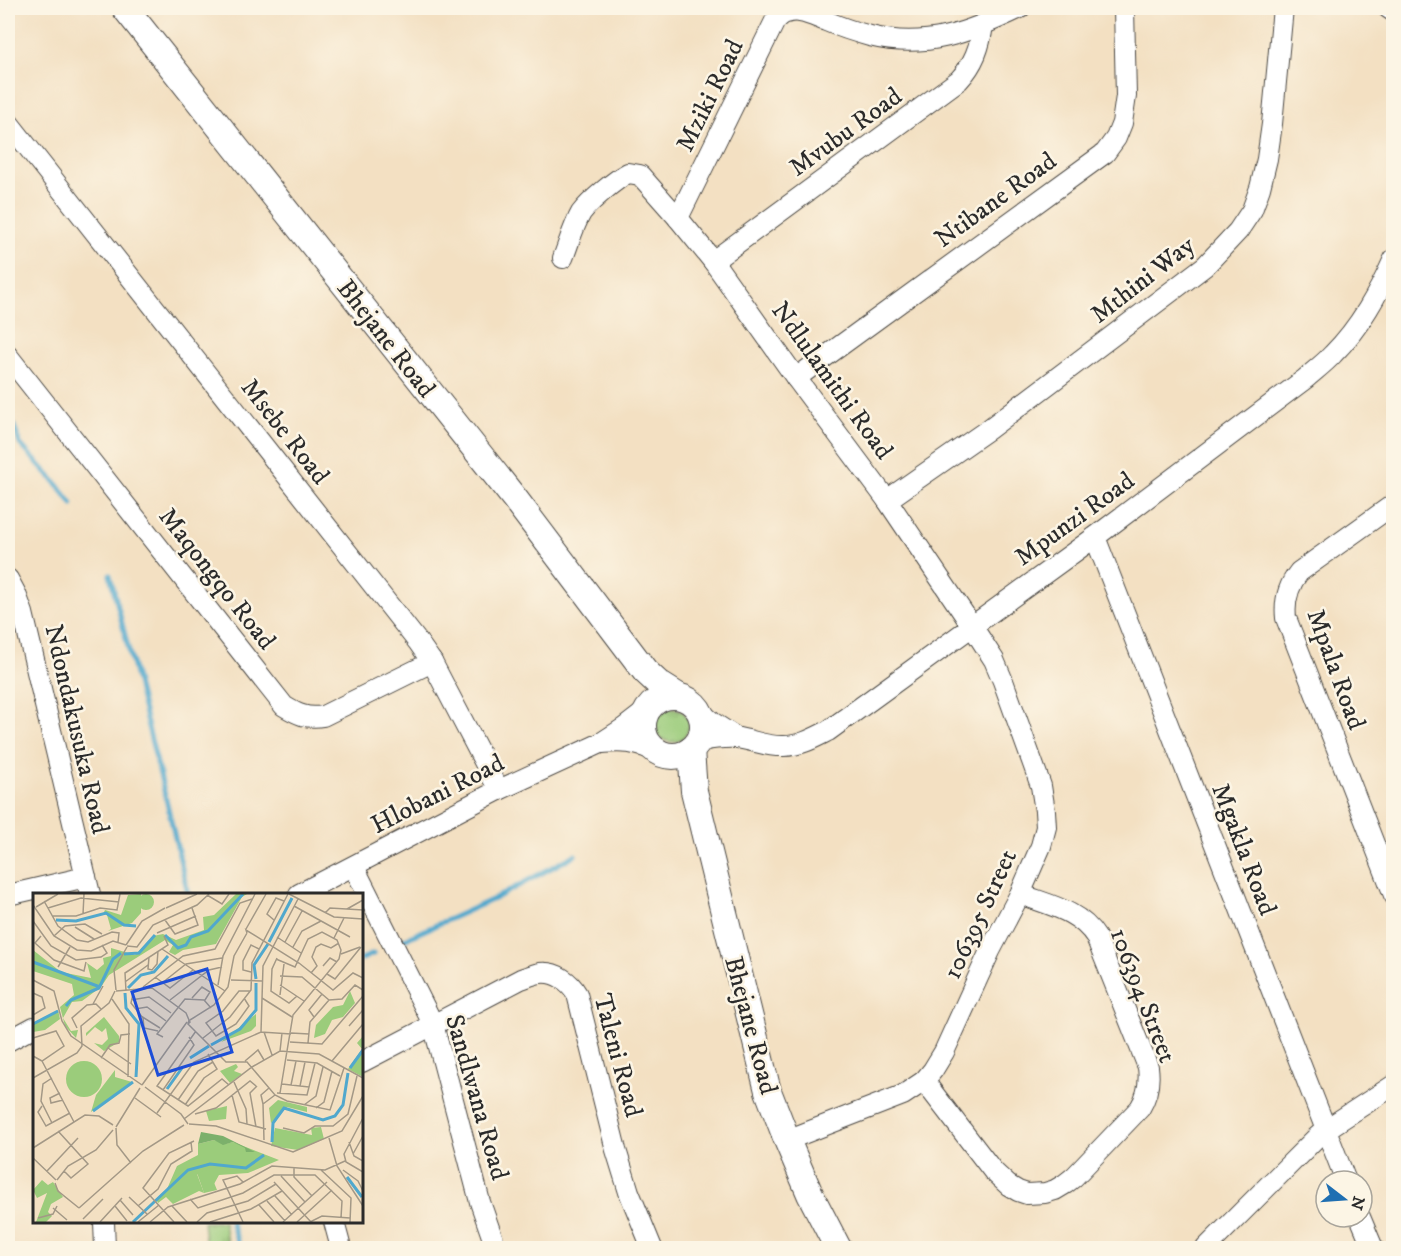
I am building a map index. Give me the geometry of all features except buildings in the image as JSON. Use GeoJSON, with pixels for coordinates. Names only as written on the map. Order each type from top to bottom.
{"type":"FeatureCollection","features":[{"type":"Feature","properties":{"kind":"street","name":"Bhejane Road"},"geometry":{"type":"LineString","coordinates":[[125,8],[515,499],[645,671],[659,684],[678,696]]}},
{"type":"Feature","properties":{"kind":"street"},"geometry":{"type":"LineString","coordinates":[[983,25],[1020,8]]}},
{"type":"Feature","properties":{"kind":"street","name":"Ntibane Road"},"geometry":{"type":"LineString","coordinates":[[796,378],[1105,153],[1116,138],[1122,123],[1126,96],[1124,8]]}},
{"type":"Feature","properties":{"kind":"street","name":"Mthini Way"},"geometry":{"type":"LineString","coordinates":[[887,500],[989,429],[1205,266],[1238,231],[1252,210],[1267,159],[1283,8]]}},
{"type":"Feature","properties":{"kind":"street"},"geometry":{"type":"LineString","coordinates":[[1388,8],[1394,12]]}},
{"type":"Feature","properties":{"kind":"street","name":"Mziki Road"},"geometry":{"type":"LineString","coordinates":[[678,218],[775,21],[780,16],[787,12],[801,12],[871,36],[907,41],[943,38],[983,25]]}},
{"type":"Feature","properties":{"kind":"street","name":"Mvubu Road"},"geometry":{"type":"LineString","coordinates":[[713,261],[959,80],[975,59],[983,25]]}},
{"type":"Feature","properties":{"kind":"street","name":"Msebe Road"},"geometry":{"type":"LineString","coordinates":[[8,122],[418,642],[432,662],[499,790]]}},
{"type":"Feature","properties":{"kind":"street","name":"Ndlulamithi Road"},"geometry":{"type":"LineString","coordinates":[[563,258],[582,212],[617,179],[628,173],[640,175],[713,261],[887,500],[972,626]]}},
{"type":"Feature","properties":{"kind":"street","name":"Mpunzi Road"},"geometry":{"type":"LineString","coordinates":[[679,750],[711,739],[736,738],[763,745],[784,746],[807,742],[828,731],[1095,537],[1305,379],[1333,354],[1358,326],[1380,290],[1394,259]]}},
{"type":"Feature","properties":{"kind":"street","name":"Maqongqo Road"},"geometry":{"type":"LineString","coordinates":[[8,356],[284,706],[297,714],[309,717],[323,716],[432,662]]}},
{"type":"Feature","properties":{"kind":"street","name":"Mpala Road"},"geometry":{"type":"LineString","coordinates":[[1393,505],[1299,572],[1288,590],[1285,610],[1286,618],[1394,894]]}},
{"type":"Feature","properties":{"kind":"street","name":"Mgakla Road"},"geometry":{"type":"LineString","coordinates":[[1095,537],[1341,1169]]}},
{"type":"Feature","properties":{"kind":"street","name":"Ndondakusuka Road"},"geometry":{"type":"LineString","coordinates":[[8,579],[23,613],[88,886]]}},
{"type":"Feature","properties":{"kind":"street","name":"106395 Street"},"geometry":{"type":"LineString","coordinates":[[787,1140],[885,1103],[903,1095],[924,1081],[944,1053],[1041,846],[1046,827],[1041,786],[994,660],[972,626]]}},
{"type":"Feature","properties":{"kind":"street","name":"Bhejane Road"},"geometry":{"type":"LineString","coordinates":[[645,671],[648,708]]}},
{"type":"Feature","properties":{"kind":"street"},"geometry":{"type":"LineString","coordinates":[[678,696],[691,701],[699,711],[703,726],[679,750],[648,743],[643,733],[643,722],[648,708],[663,697],[678,696]]}},
{"type":"Feature","properties":{"kind":"street","name":"Hlobani Road"},"geometry":{"type":"LineString","coordinates":[[300,893],[499,790],[601,742],[624,728],[648,708]]}},
{"type":"Feature","properties":{"kind":"street","name":"Mpunzi Road"},"geometry":{"type":"LineString","coordinates":[[699,711],[736,738]]}},
{"type":"Feature","properties":{"kind":"street","name":"Hlobani Road"},"geometry":{"type":"LineString","coordinates":[[601,742],[621,741],[679,750]]}},
{"type":"Feature","properties":{"kind":"street","name":"Bhejane Road"},"geometry":{"type":"LineString","coordinates":[[679,750],[694,791],[768,1091],[810,1194],[838,1248]]}},
{"type":"Feature","properties":{"kind":"street","name":"Sandlwana Road"},"geometry":{"type":"LineString","coordinates":[[354,867],[433,1024],[480,1202],[496,1248]]}},
{"type":"Feature","properties":{"kind":"street"},"geometry":{"type":"LineString","coordinates":[[8,895],[88,886]]}},
{"type":"Feature","properties":{"kind":"street","name":"106394 Street"},"geometry":{"type":"LineString","coordinates":[[924,1081],[993,1171],[1018,1191],[1035,1194],[1055,1190],[1074,1177],[1143,1102],[1149,1087],[1148,1067],[1096,937],[1087,925],[1075,916],[1020,894]]}},
{"type":"Feature","properties":{"kind":"street","name":"Taleni Road"},"geometry":{"type":"LineString","coordinates":[[433,1024],[521,979],[541,973],[552,974],[571,985],[577,994],[622,1171],[652,1248]]}},
{"type":"Feature","properties":{"kind":"street"},"geometry":{"type":"LineString","coordinates":[[363,1061],[433,1024]]}},
{"type":"Feature","properties":{"kind":"street"},"geometry":{"type":"LineString","coordinates":[[8,1041],[33,1028]]}},
{"type":"Feature","properties":{"kind":"street"},"geometry":{"type":"LineString","coordinates":[[1206,1248],[1325,1130],[1394,1085]]}},
{"type":"Feature","properties":{"kind":"street"},"geometry":{"type":"LineString","coordinates":[[104,1223],[105,1248]]}},
{"type":"Feature","properties":{"kind":"street"},"geometry":{"type":"LineString","coordinates":[[335,1223],[341,1248]]}},
{"type":"Feature","properties":{"kind":"street"},"geometry":{"type":"LineString","coordinates":[[1365,1229],[1373,1248]]}},
{"type":"Feature","properties":{"kind":"green space"},"geometry":{"type":"Polygon","coordinates":[[[672,708],[684,713],[689,725],[684,737],[672,742],[660,737],[655,725],[660,713],[672,708]]]}},
{"type":"Feature","properties":{"kind":"green space"},"geometry":{"type":"Polygon","coordinates":[[[203,1223],[224,1223],[228,1248],[206,1248],[203,1223]]]}},
{"type":"Feature","properties":{"kind":"waterway"},"geometry":{"type":"LineString","coordinates":[[8,421],[14,426],[20,444],[58,485],[72,504]]}},
{"type":"Feature","properties":{"kind":"waterway"},"geometry":{"type":"LineString","coordinates":[[110,575],[188,893]]}},
{"type":"Feature","properties":{"kind":"waterway"},"geometry":{"type":"LineString","coordinates":[[403,940],[494,899],[575,855]]}},
{"type":"Feature","properties":{"kind":"waterway"},"geometry":{"type":"LineString","coordinates":[[363,959],[373,954]]}},
{"type":"Feature","properties":{"kind":"waterway"},"geometry":{"type":"LineString","coordinates":[[231,1223],[240,1248]]}}]}
